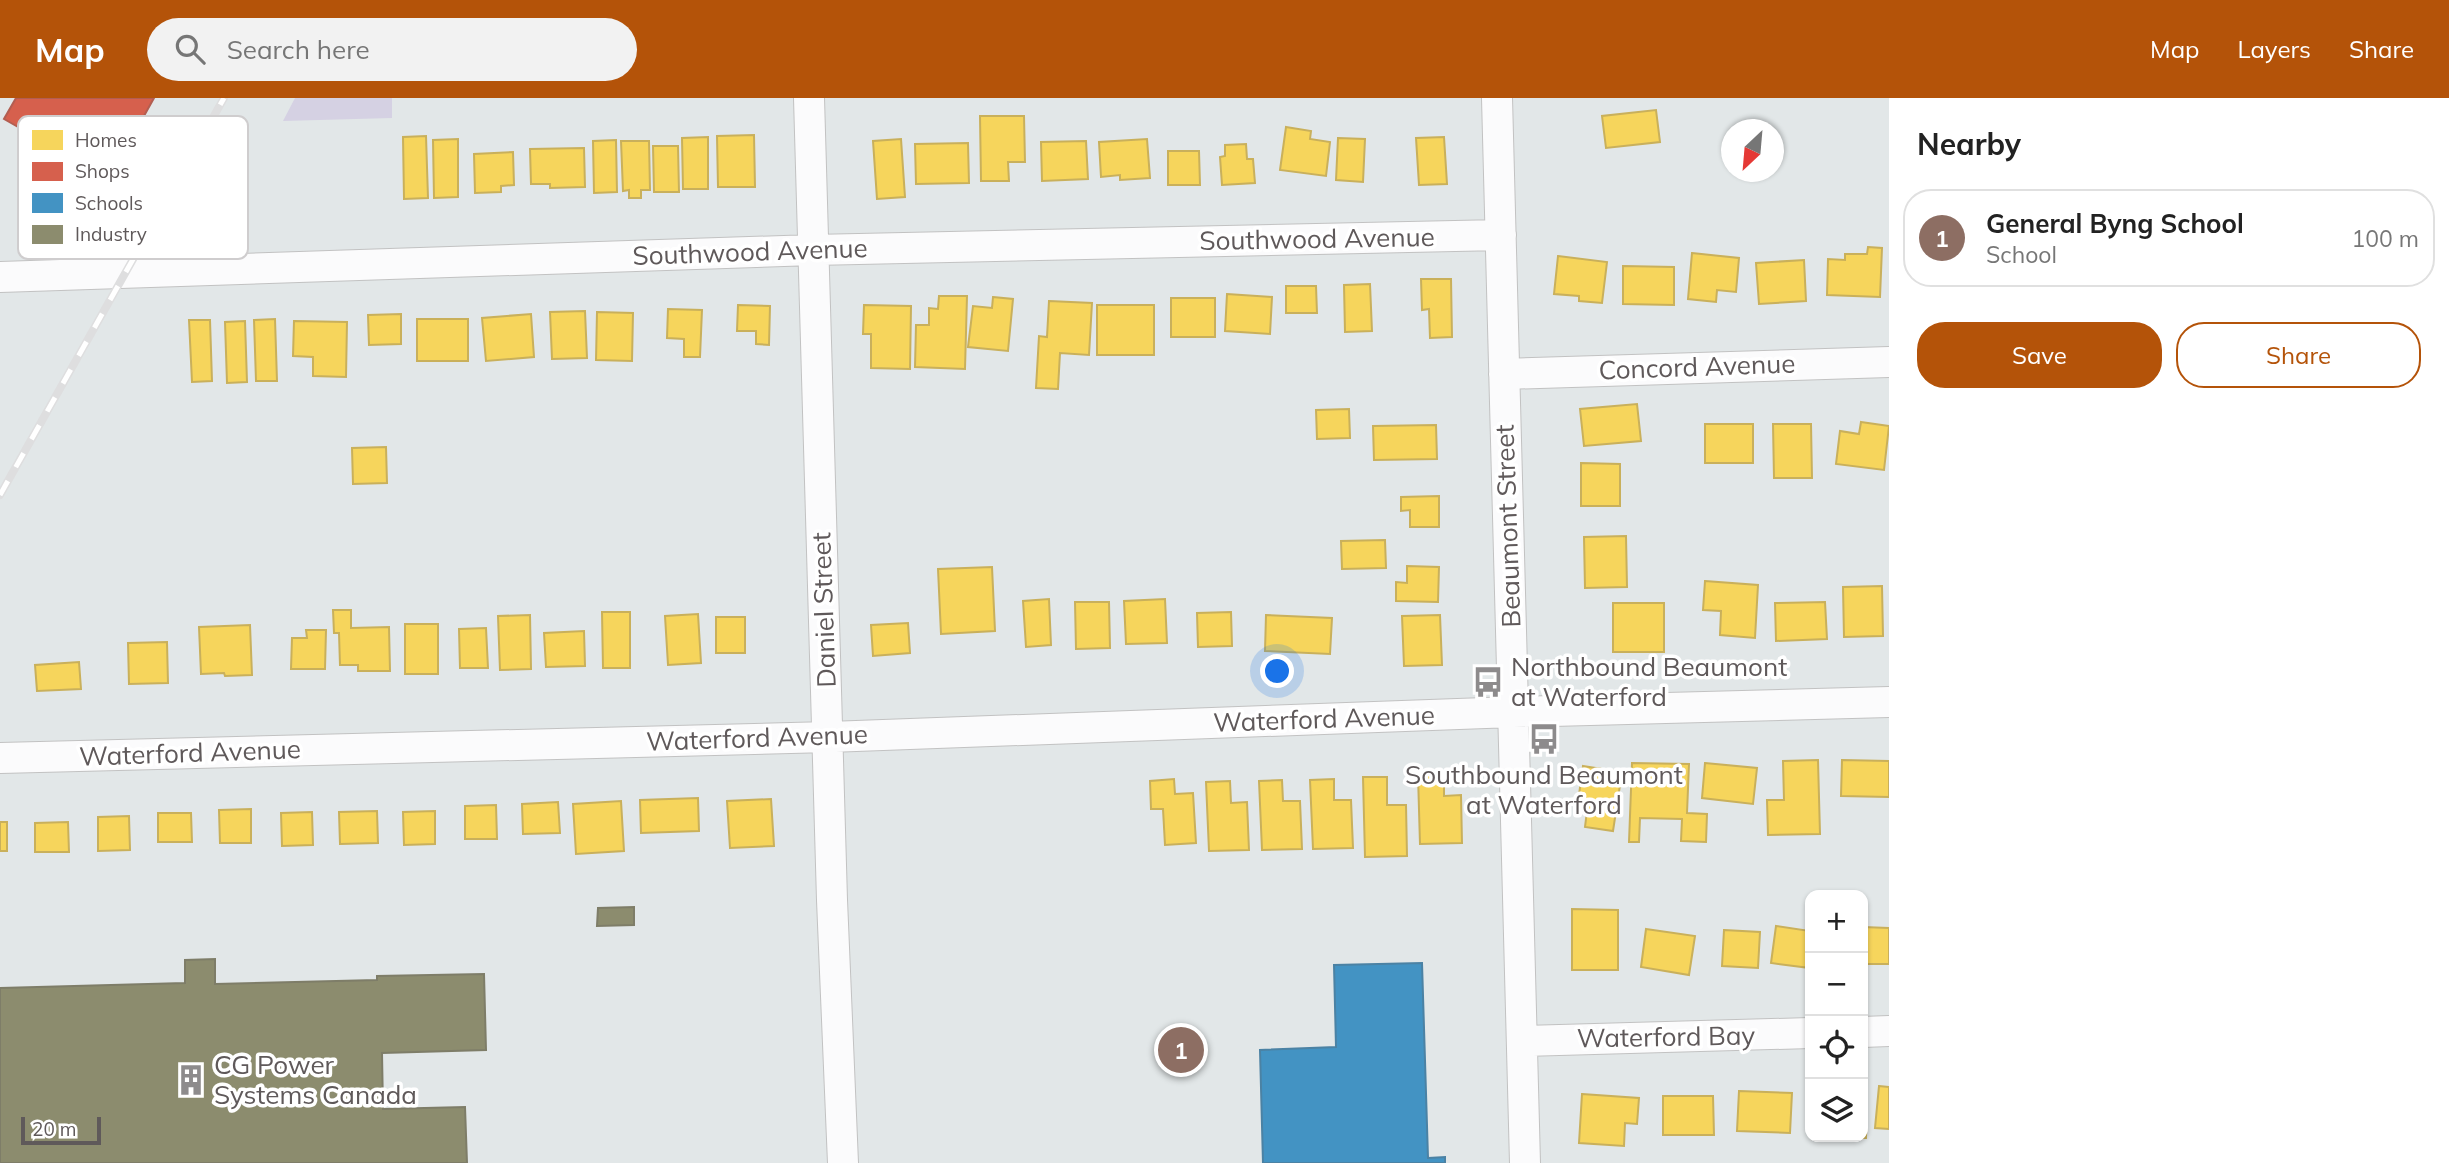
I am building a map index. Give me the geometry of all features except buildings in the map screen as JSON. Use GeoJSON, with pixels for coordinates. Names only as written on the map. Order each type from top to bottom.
{"type":"FeatureCollection","features":[{"type":"Feature","properties":{"kind":"street","name":"Daniel Street"},"geometry":{"type":"LineString","coordinates":[[809,98],[832,900],[843,1163]]}},
{"type":"Feature","properties":{"kind":"street","name":"Beaumont Street"},"geometry":{"type":"LineString","coordinates":[[1497,98],[1525,1163]]}},
{"type":"Feature","properties":{"kind":"street","name":"Southwood Avenue"},"geometry":{"type":"LineString","coordinates":[[0,277],[813,250],[1501,235]]}},
{"type":"Feature","properties":{"kind":"street","name":"Concord Avenue"},"geometry":{"type":"LineString","coordinates":[[1504,374],[1889,362]]}},
{"type":"Feature","properties":{"kind":"street"},"geometry":{"type":"LineString","coordinates":[[1513,712],[1889,702]]}},
{"type":"Feature","properties":{"kind":"street","name":"Waterford Avenue"},"geometry":{"type":"LineString","coordinates":[[0,758],[828,737],[1513,712]]}},
{"type":"Feature","properties":{"kind":"street"},"geometry":{"type":"LineString","coordinates":[[1868,1032],[1889,1031]]}},
{"type":"Feature","properties":{"kind":"street","name":"Waterford Bay"},"geometry":{"type":"LineString","coordinates":[[1522,1041],[1805,1033]]}},
{"type":"Feature","properties":{"kind":"shaded area"},"geometry":{"type":"Polygon","coordinates":[[[295,98],[392,98],[392,118],[283,121],[295,98]]]}},
{"type":"Feature","properties":{"kind":"railway"},"geometry":{"type":"LineString","coordinates":[[214,116],[224,98]]}},
{"type":"Feature","properties":{"kind":"railway"},"geometry":{"type":"LineString","coordinates":[[0,495],[133,259]]}},
{"type":"Feature","properties":{"kind":"place","name":"Northbound Beaumont at Waterford"},"geometry":{"type":"Point","coordinates":[1488,682]}},
{"type":"Feature","properties":{"kind":"place","name":"Southbound Beaumont at Waterford"},"geometry":{"type":"Point","coordinates":[1544,739]}},
{"type":"Feature","properties":{"kind":"place","name":"General Byng School"},"geometry":{"type":"Point","coordinates":[1181,1050]}},
{"type":"Feature","properties":{"kind":"place","name":"CG Power Systems Canada"},"geometry":{"type":"Point","coordinates":[191,1080]}}]}
